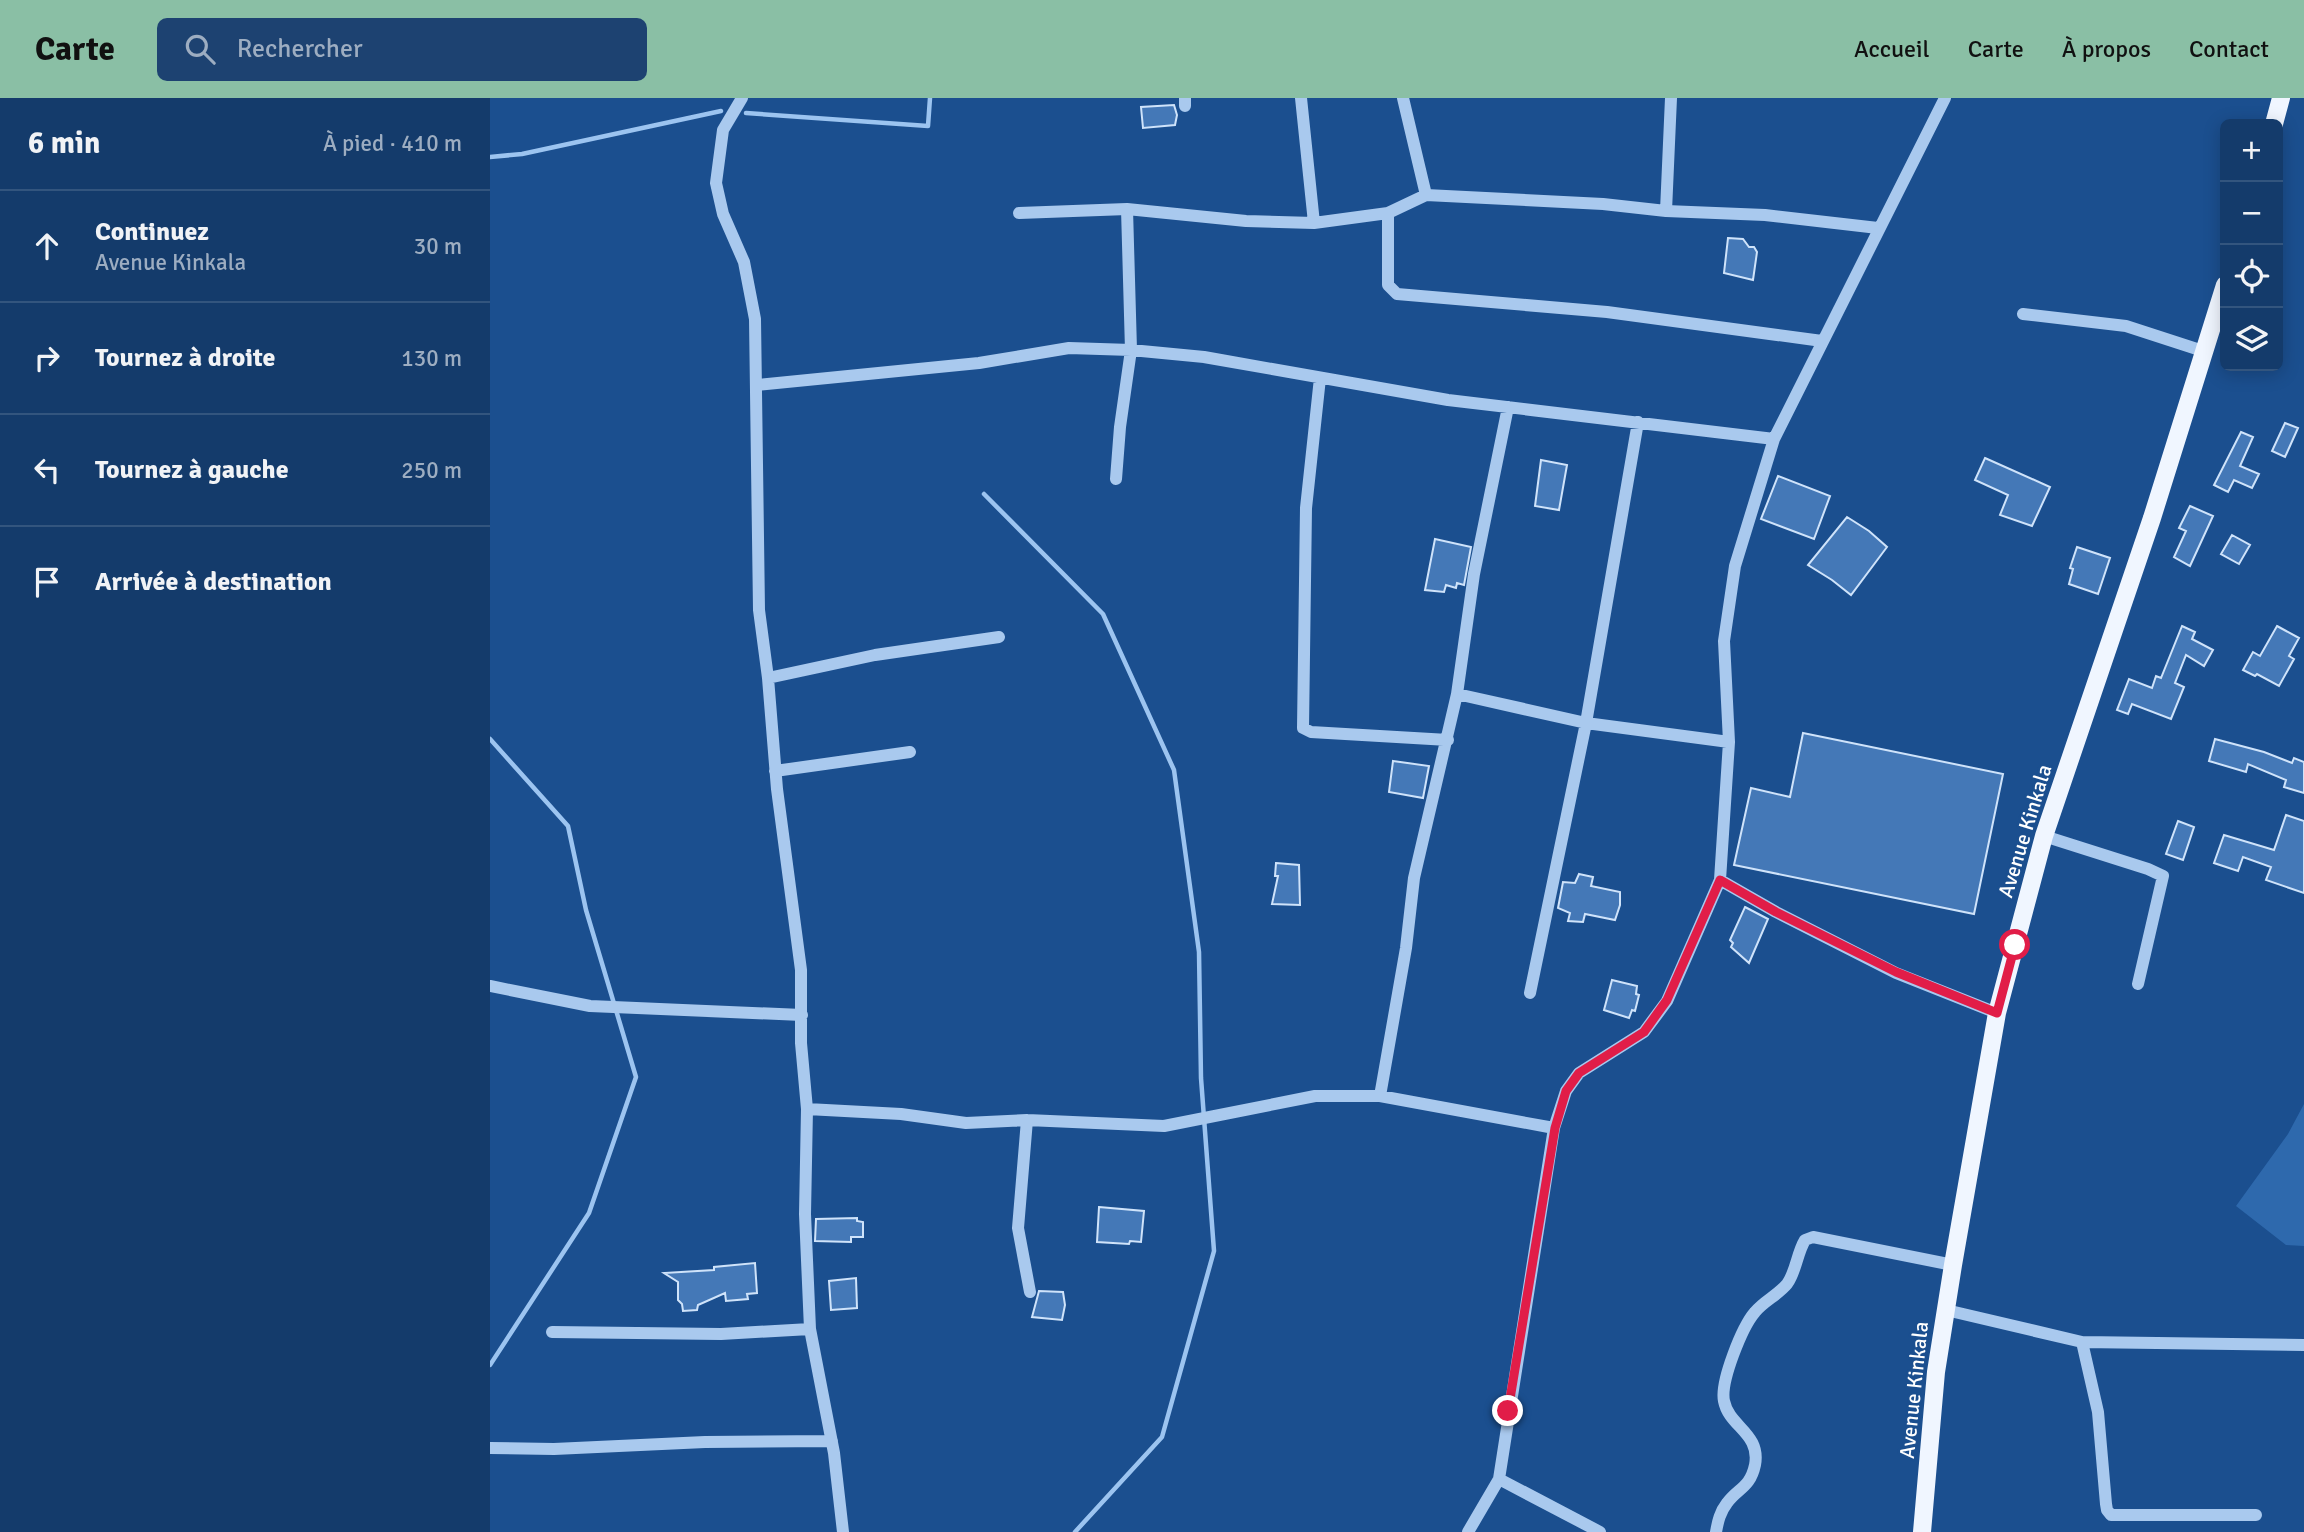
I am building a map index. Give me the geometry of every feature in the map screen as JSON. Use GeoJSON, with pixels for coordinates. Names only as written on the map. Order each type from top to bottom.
{"type":"FeatureCollection","features":[{"type":"Feature","properties":{"kind":"main road"},"geometry":{"type":"LineString","coordinates":[[2275,119],[2281,98]]}},
{"type":"Feature","properties":{"kind":"main road","name":"Avenue Kinkala"},"geometry":{"type":"LineString","coordinates":[[1922,1532],[1936,1372],[1952,1265],[1997,1013],[2044,836],[2152,518],[2220,300]]}},
{"type":"Feature","properties":{"kind":"street"},"geometry":{"type":"LineString","coordinates":[[742,98],[723,130],[716,183],[723,214],[744,262],[755,319],[758,610],[768,678],[775,771],[801,970],[801,1043],[807,1109],[805,1214],[810,1329],[832,1441],[843,1532]]}},
{"type":"Feature","properties":{"kind":"street"},"geometry":{"type":"LineString","coordinates":[[1301,98],[1314,223]]}},
{"type":"Feature","properties":{"kind":"street"},"geometry":{"type":"LineString","coordinates":[[1403,98],[1426,195]]}},
{"type":"Feature","properties":{"kind":"street"},"geometry":{"type":"LineString","coordinates":[[1665,211],[1671,98]]}},
{"type":"Feature","properties":{"kind":"street"},"geometry":{"type":"LineString","coordinates":[[1468,1532],[1499,1479],[1555,1128],[1566,1091],[1579,1073],[1644,1032],[1667,1000],[1720,880],[1729,742],[1724,674],[1725,628],[1735,566],[1774,439],[1945,98]]}},
{"type":"Feature","properties":{"kind":"street"},"geometry":{"type":"LineString","coordinates":[[1019,213],[1127,209],[1246,221],[1314,223],[1388,213],[1426,195],[1765,215],[1878,228]]}},
{"type":"Feature","properties":{"kind":"street"},"geometry":{"type":"LineString","coordinates":[[1116,479],[1131,351],[1127,209]]}},
{"type":"Feature","properties":{"kind":"street"},"geometry":{"type":"LineString","coordinates":[[1388,213],[1388,285],[1397,294],[1607,312],[1822,341]]}},
{"type":"Feature","properties":{"kind":"street"},"geometry":{"type":"LineString","coordinates":[[2023,314],[2126,326],[2203,351]]}},
{"type":"Feature","properties":{"kind":"street"},"geometry":{"type":"LineString","coordinates":[[757,385],[979,363],[1069,348],[1131,351],[1204,357],[1448,400],[1774,439]]}},
{"type":"Feature","properties":{"kind":"street"},"geometry":{"type":"LineString","coordinates":[[1320,378],[1306,508],[1303,729],[1311,732],[1448,740]]}},
{"type":"Feature","properties":{"kind":"street"},"geometry":{"type":"LineString","coordinates":[[1380,1096],[1406,948],[1414,878],[1448,740],[1475,574],[1508,407]]}},
{"type":"Feature","properties":{"kind":"street"},"geometry":{"type":"LineString","coordinates":[[1530,993],[1586,723],[1638,422]]}},
{"type":"Feature","properties":{"kind":"street"},"geometry":{"type":"LineString","coordinates":[[768,678],[875,655],[999,637]]}},
{"type":"Feature","properties":{"kind":"street"},"geometry":{"type":"LineString","coordinates":[[1457,694],[1586,723],[1729,742]]}},
{"type":"Feature","properties":{"kind":"street"},"geometry":{"type":"LineString","coordinates":[[775,771],[910,752]]}},
{"type":"Feature","properties":{"kind":"street"},"geometry":{"type":"LineString","coordinates":[[2044,836],[2163,876],[2138,984]]}},
{"type":"Feature","properties":{"kind":"street"},"geometry":{"type":"LineString","coordinates":[[1720,880],[1776,912],[1896,972],[1997,1013]]}},
{"type":"Feature","properties":{"kind":"street"},"geometry":{"type":"LineString","coordinates":[[490,986],[590,1006],[803,1015]]}},
{"type":"Feature","properties":{"kind":"street"},"geometry":{"type":"LineString","coordinates":[[807,1109],[901,1114],[966,1123],[1027,1120],[1164,1126],[1315,1096],[1380,1096],[1555,1128]]}},
{"type":"Feature","properties":{"kind":"street"},"geometry":{"type":"LineString","coordinates":[[1027,1120],[1018,1228],[1030,1292]]}},
{"type":"Feature","properties":{"kind":"street"},"geometry":{"type":"LineString","coordinates":[[1716,1532],[1720,1515],[1729,1500],[1741,1492],[1755,1468],[1756,1452],[1749,1435],[1724,1405],[1727,1378],[1744,1329],[1756,1311],[1788,1283],[1805,1240],[1812,1237],[1952,1265]]}},
{"type":"Feature","properties":{"kind":"street"},"geometry":{"type":"LineString","coordinates":[[1946,1310],[2082,1342],[2304,1345]]}},
{"type":"Feature","properties":{"kind":"street"},"geometry":{"type":"LineString","coordinates":[[552,1332],[721,1335],[810,1329]]}},
{"type":"Feature","properties":{"kind":"street"},"geometry":{"type":"LineString","coordinates":[[2082,1342],[2098,1412],[2106,1504],[2111,1515],[2256,1515]]}},
{"type":"Feature","properties":{"kind":"street"},"geometry":{"type":"LineString","coordinates":[[490,1448],[555,1450],[705,1442],[832,1441]]}},
{"type":"Feature","properties":{"kind":"street"},"geometry":{"type":"LineString","coordinates":[[1499,1479],[1600,1532]]}},
{"type":"Feature","properties":{"kind":"shaded area"},"geometry":{"type":"Polygon","coordinates":[[[2304,1104],[2304,1246],[2286,1245],[2236,1206],[2288,1134],[2304,1104]]]}},
{"type":"Feature","properties":{"kind":"building"},"geometry":{"type":"Polygon","coordinates":[[[1174,105],[1177,115],[1175,125],[1143,128],[1141,107],[1174,105]]]}},
{"type":"Feature","properties":{"kind":"building"},"geometry":{"type":"Polygon","coordinates":[[[1728,238],[1743,239],[1757,252],[1753,280],[1724,273],[1728,238]]]}},
{"type":"Feature","properties":{"kind":"building"},"geometry":{"type":"Polygon","coordinates":[[[2285,423],[2298,428],[2285,457],[2272,451],[2285,423]]]}},
{"type":"Feature","properties":{"kind":"building"},"geometry":{"type":"Polygon","coordinates":[[[2241,432],[2253,437],[2240,466],[2259,474],[2252,488],[2234,480],[2228,492],[2214,485],[2241,432]]]}},
{"type":"Feature","properties":{"kind":"building"},"geometry":{"type":"Polygon","coordinates":[[[1985,458],[2050,487],[2032,526],[2000,515],[2008,495],[1975,480],[1985,458]]]}},
{"type":"Feature","properties":{"kind":"building"},"geometry":{"type":"Polygon","coordinates":[[[1541,460],[1567,465],[1559,510],[1535,506],[1541,460]]]}},
{"type":"Feature","properties":{"kind":"building"},"geometry":{"type":"Polygon","coordinates":[[[1778,476],[1830,496],[1814,539],[1761,519],[1778,476]]]}},
{"type":"Feature","properties":{"kind":"building"},"geometry":{"type":"Polygon","coordinates":[[[2190,506],[2213,516],[2190,566],[2174,557],[2186,531],[2179,528],[2190,506]]]}},
{"type":"Feature","properties":{"kind":"building"},"geometry":{"type":"Polygon","coordinates":[[[1847,517],[1887,547],[1851,595],[1808,565],[1847,517]]]}},
{"type":"Feature","properties":{"kind":"building"},"geometry":{"type":"Polygon","coordinates":[[[2232,535],[2250,545],[2239,564],[2221,554],[2232,535]]]}},
{"type":"Feature","properties":{"kind":"building"},"geometry":{"type":"Polygon","coordinates":[[[1435,539],[1471,547],[1464,585],[1457,583],[1456,588],[1446,585],[1444,592],[1425,590],[1435,539]]]}},
{"type":"Feature","properties":{"kind":"building"},"geometry":{"type":"Polygon","coordinates":[[[2077,547],[2110,558],[2098,594],[2069,584],[2073,569],[2070,568],[2077,547]]]}},
{"type":"Feature","properties":{"kind":"building"},"geometry":{"type":"Polygon","coordinates":[[[2182,626],[2195,632],[2192,639],[2213,650],[2204,666],[2186,655],[2175,683],[2184,687],[2171,719],[2132,704],[2128,714],[2117,710],[2129,679],[2152,688],[2156,676],[2161,678],[2182,626]]]}},
{"type":"Feature","properties":{"kind":"building"},"geometry":{"type":"Polygon","coordinates":[[[2277,626],[2299,638],[2289,656],[2294,659],[2279,686],[2243,670],[2253,652],[2260,656],[2277,626]]]}},
{"type":"Feature","properties":{"kind":"building"},"geometry":{"type":"Polygon","coordinates":[[[1803,733],[2003,774],[1974,914],[1734,865],[1751,788],[1790,797],[1803,733]]]}},
{"type":"Feature","properties":{"kind":"building"},"geometry":{"type":"Polygon","coordinates":[[[2215,739],[2264,752],[2292,763],[2294,758],[2304,762],[2304,793],[2284,787],[2286,780],[2248,764],[2246,772],[2209,761],[2215,739]]]}},
{"type":"Feature","properties":{"kind":"building"},"geometry":{"type":"Polygon","coordinates":[[[1393,761],[1429,766],[1423,798],[1389,792],[1393,761]]]}},
{"type":"Feature","properties":{"kind":"building"},"geometry":{"type":"Polygon","coordinates":[[[2286,815],[2304,821],[2304,893],[2266,880],[2271,867],[2243,857],[2238,871],[2214,863],[2224,835],[2274,850],[2286,815]]]}},
{"type":"Feature","properties":{"kind":"building"},"geometry":{"type":"Polygon","coordinates":[[[2178,821],[2194,827],[2183,860],[2166,854],[2178,821]]]}},
{"type":"Feature","properties":{"kind":"building"},"geometry":{"type":"Polygon","coordinates":[[[1276,863],[1299,865],[1300,905],[1272,904],[1278,876],[1275,876],[1276,863]]]}},
{"type":"Feature","properties":{"kind":"building"},"geometry":{"type":"Polygon","coordinates":[[[1579,874],[1593,877],[1591,886],[1620,892],[1620,905],[1615,920],[1585,914],[1583,922],[1568,921],[1570,913],[1558,908],[1563,882],[1575,883],[1579,874]]]}},
{"type":"Feature","properties":{"kind":"building"},"geometry":{"type":"Polygon","coordinates":[[[1745,907],[1768,919],[1749,963],[1731,947],[1733,943],[1730,940],[1745,907]]]}},
{"type":"Feature","properties":{"kind":"building"},"geometry":{"type":"Polygon","coordinates":[[[1612,980],[1637,986],[1636,994],[1639,995],[1635,1011],[1632,1010],[1629,1018],[1604,1010],[1612,980]]]}},
{"type":"Feature","properties":{"kind":"building"},"geometry":{"type":"Polygon","coordinates":[[[1099,1207],[1144,1211],[1141,1242],[1097,1242],[1099,1207]]]}},
{"type":"Feature","properties":{"kind":"building"},"geometry":{"type":"Polygon","coordinates":[[[857,1218],[857,1221],[863,1222],[863,1237],[851,1237],[851,1242],[815,1241],[816,1219],[857,1218]]]}},
{"type":"Feature","properties":{"kind":"building"},"geometry":{"type":"Polygon","coordinates":[[[755,1263],[757,1293],[747,1294],[748,1299],[726,1301],[725,1293],[698,1305],[697,1310],[683,1311],[678,1300],[678,1282],[664,1273],[714,1270],[714,1267],[755,1263]]]}},
{"type":"Feature","properties":{"kind":"building"},"geometry":{"type":"Polygon","coordinates":[[[856,1278],[857,1308],[831,1310],[829,1281],[856,1278]]]}},
{"type":"Feature","properties":{"kind":"building"},"geometry":{"type":"Polygon","coordinates":[[[1039,1291],[1063,1292],[1065,1305],[1062,1320],[1032,1317],[1039,1291]]]}},
{"type":"Feature","properties":{"kind":"waterway"},"geometry":{"type":"LineString","coordinates":[[746,113],[928,126],[930,98]]}},
{"type":"Feature","properties":{"kind":"waterway"},"geometry":{"type":"LineString","coordinates":[[490,157],[522,154],[721,111]]}},
{"type":"Feature","properties":{"kind":"waterway"},"geometry":{"type":"LineString","coordinates":[[984,494],[1103,614],[1174,770],[1199,952],[1201,1078],[1214,1251],[1162,1437],[1075,1532]]}},
{"type":"Feature","properties":{"kind":"waterway"},"geometry":{"type":"LineString","coordinates":[[490,739],[568,826],[586,910],[636,1077],[589,1213],[490,1365]]}},
{"type":"Feature","properties":{"kind":"route"},"geometry":{"type":"LineString","coordinates":[[1508,1411],[1555,1128],[1566,1091],[1579,1073],[1610,1056],[1644,1032],[1667,1000],[1720,880],[1776,912],[1896,972],[1997,1013],[2015,945]]}}]}
